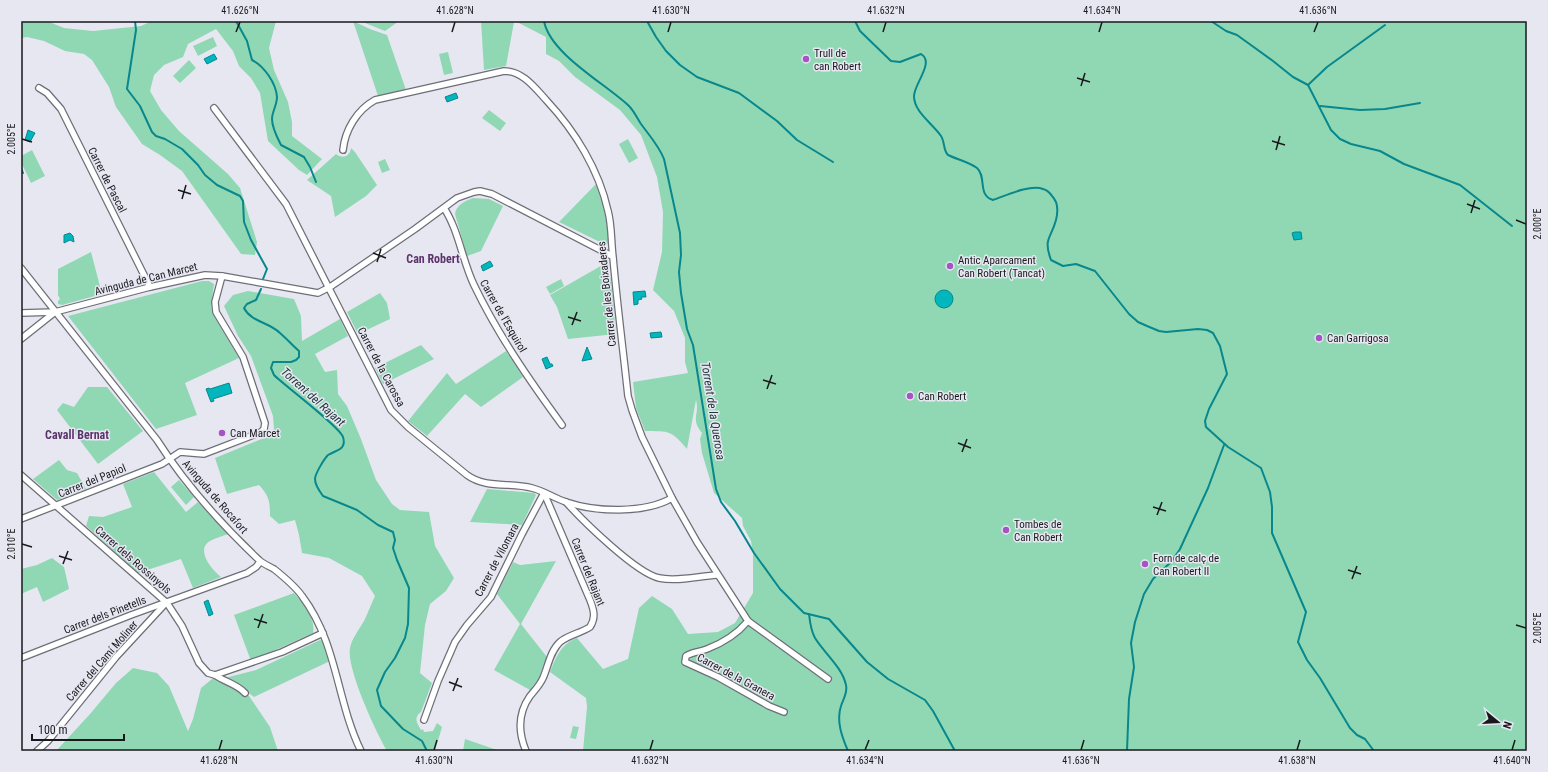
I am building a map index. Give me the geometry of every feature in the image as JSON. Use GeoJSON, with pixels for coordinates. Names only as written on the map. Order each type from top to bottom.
{"type":"FeatureCollection","features":[{"type":"Feature","properties":{"kind":"street","name":"Carrer de les Boixaderes"},"geometry":{"type":"LineString","coordinates":[[343,150],[344,142],[350,127],[365,107],[375,100],[492,73],[508,71],[518,73],[538,91],[570,128],[601,188],[608,212],[630,403],[642,437],[672,498],[717,575],[748,621],[828,679]]}},
{"type":"Feature","properties":{"kind":"street","name":"Carrer de Pascal"},"geometry":{"type":"LineString","coordinates":[[39,88],[47,93],[60,109],[150,287]]}},
{"type":"Feature","properties":{"kind":"street","name":"Carrer de la Carossa"},"geometry":{"type":"LineString","coordinates":[[214,108],[286,204],[330,287],[391,410],[396,416],[473,479],[484,483],[533,488],[579,506],[627,510],[653,506],[672,498]]}},
{"type":"Feature","properties":{"kind":"street","name":"Avinguda de Can Marcet"},"geometry":{"type":"LineString","coordinates":[[21,313],[55,312],[150,287],[199,276],[212,275],[318,293],[330,287],[463,195],[474,192],[486,193],[498,197],[612,256]]}},
{"type":"Feature","properties":{"kind":"street","name":"Carrer de l'Esquirol"},"geometry":{"type":"LineString","coordinates":[[444,208],[452,220],[473,283],[484,304],[505,342],[562,425]]}},
{"type":"Feature","properties":{"kind":"street","name":"Avinguda de Rocafort"},"geometry":{"type":"LineString","coordinates":[[21,268],[157,440],[169,459],[207,506],[260,562],[273,568],[298,592],[309,606],[323,633],[334,663],[348,719],[361,751]]}},
{"type":"Feature","properties":{"kind":"street","name":"Carrer del Papiol"},"geometry":{"type":"LineString","coordinates":[[21,519],[162,464],[180,452],[204,454],[261,432],[264,429],[265,423],[263,416],[243,357],[216,312],[215,302],[222,276]]}},
{"type":"Feature","properties":{"kind":"street"},"geometry":{"type":"LineString","coordinates":[[21,339],[55,312]]}},
{"type":"Feature","properties":{"kind":"street","name":"Carrer dels Rossinyols"},"geometry":{"type":"LineString","coordinates":[[21,476],[167,603],[182,626],[199,663],[208,673],[240,688],[245,693]]}},
{"type":"Feature","properties":{"kind":"street","name":"Carrer de Vilomara"},"geometry":{"type":"LineString","coordinates":[[424,720],[438,681],[455,642],[467,625],[491,597],[544,493]]}},
{"type":"Feature","properties":{"kind":"street","name":"Carrer del Rajant"},"geometry":{"type":"LineString","coordinates":[[526,751],[521,736],[520,725],[524,706],[542,682],[555,648],[560,642],[583,632],[590,627],[594,618],[594,610],[590,600],[544,493]]}},
{"type":"Feature","properties":{"kind":"street"},"geometry":{"type":"LineString","coordinates":[[566,502],[624,556],[649,574],[659,578],[717,575]]}},
{"type":"Feature","properties":{"kind":"street","name":"Carrer dels Pinetells"},"geometry":{"type":"LineString","coordinates":[[21,658],[131,615],[247,573],[256,567],[260,562]]}},
{"type":"Feature","properties":{"kind":"street","name":"Carrer del Camí Moliner"},"geometry":{"type":"LineString","coordinates":[[37,751],[48,741],[116,657],[167,603]]}},
{"type":"Feature","properties":{"kind":"street","name":"Carrer de la Granera"},"geometry":{"type":"LineString","coordinates":[[748,621],[734,635],[706,649],[686,656],[685,662],[718,677],[768,706],[784,712]]}},
{"type":"Feature","properties":{"kind":"street"},"geometry":{"type":"LineString","coordinates":[[215,675],[270,657],[323,633]]}},
{"type":"Feature","properties":{"kind":"green space"},"geometry":{"type":"Polygon","coordinates":[[[21,21],[47,21],[64,28],[93,31],[141,26],[152,21],[276,21],[269,48],[274,70],[288,102],[292,122],[292,136],[322,159],[307,175],[299,170],[268,141],[260,93],[251,78],[239,66],[233,51],[216,29],[188,44],[183,57],[164,65],[154,75],[150,91],[161,110],[179,131],[228,174],[240,188],[257,242],[255,255],[241,254],[182,171],[142,144],[116,107],[109,87],[92,60],[84,54],[65,51],[44,41],[27,37],[21,38],[21,21]]]}},
{"type":"Feature","properties":{"kind":"green space"},"geometry":{"type":"Polygon","coordinates":[[[276,21],[345,21],[341,22],[276,21]]]}},
{"type":"Feature","properties":{"kind":"green space"},"geometry":{"type":"Polygon","coordinates":[[[353,21],[387,35],[406,90],[378,96],[353,21]]]}},
{"type":"Feature","properties":{"kind":"green space"},"geometry":{"type":"Polygon","coordinates":[[[360,21],[399,21],[385,31],[360,21]]]}},
{"type":"Feature","properties":{"kind":"green space"},"geometry":{"type":"Polygon","coordinates":[[[481,21],[514,22],[506,66],[484,70],[481,21]]]}},
{"type":"Feature","properties":{"kind":"green space"},"geometry":{"type":"Polygon","coordinates":[[[515,21],[1527,21],[1527,751],[583,751],[587,707],[586,698],[550,672],[563,647],[577,638],[603,669],[628,659],[639,608],[652,596],[672,609],[688,634],[718,632],[735,623],[753,593],[753,554],[751,541],[743,526],[742,518],[714,493],[702,453],[700,439],[702,433],[698,428],[696,420],[696,400],[687,449],[677,438],[669,433],[660,431],[645,431],[636,408],[633,382],[688,373],[685,362],[685,338],[674,311],[653,290],[662,252],[663,212],[657,177],[641,135],[620,110],[575,77],[559,61],[546,54],[546,37],[515,21]]]}},
{"type":"Feature","properties":{"kind":"green space"},"geometry":{"type":"Polygon","coordinates":[[[213,37],[217,46],[198,56],[193,46],[213,37]]]}},
{"type":"Feature","properties":{"kind":"green space"},"geometry":{"type":"Polygon","coordinates":[[[448,52],[453,73],[444,75],[439,54],[448,52]]]}},
{"type":"Feature","properties":{"kind":"green space"},"geometry":{"type":"Polygon","coordinates":[[[189,60],[196,68],[180,83],[173,76],[189,60]]]}},
{"type":"Feature","properties":{"kind":"green space"},"geometry":{"type":"Polygon","coordinates":[[[489,110],[506,123],[500,131],[482,118],[489,110]]]}},
{"type":"Feature","properties":{"kind":"green space"},"geometry":{"type":"Polygon","coordinates":[[[628,139],[638,158],[629,163],[619,144],[628,139]]]}},
{"type":"Feature","properties":{"kind":"green space"},"geometry":{"type":"Polygon","coordinates":[[[351,148],[377,185],[366,196],[335,217],[331,196],[307,180],[336,154],[343,157],[349,153],[351,148]]]}},
{"type":"Feature","properties":{"kind":"green space"},"geometry":{"type":"Polygon","coordinates":[[[32,150],[45,176],[31,183],[21,162],[21,156],[32,150]]]}},
{"type":"Feature","properties":{"kind":"green space"},"geometry":{"type":"Polygon","coordinates":[[[385,159],[390,170],[382,173],[378,162],[385,159]]]}},
{"type":"Feature","properties":{"kind":"green space"},"geometry":{"type":"Polygon","coordinates":[[[596,184],[603,205],[607,227],[609,242],[606,245],[559,222],[596,184]]]}},
{"type":"Feature","properties":{"kind":"green space"},"geometry":{"type":"Polygon","coordinates":[[[473,198],[489,199],[503,206],[481,251],[467,256],[455,214],[459,206],[473,198]]]}},
{"type":"Feature","properties":{"kind":"green space"},"geometry":{"type":"Polygon","coordinates":[[[91,252],[102,294],[62,305],[58,304],[60,299],[58,295],[58,269],[91,252]]]}},
{"type":"Feature","properties":{"kind":"green space"},"geometry":{"type":"Polygon","coordinates":[[[606,263],[611,280],[616,334],[568,339],[557,307],[550,295],[606,263]]]}},
{"type":"Feature","properties":{"kind":"green space"},"geometry":{"type":"Polygon","coordinates":[[[561,279],[564,286],[550,294],[546,287],[561,279]]]}},
{"type":"Feature","properties":{"kind":"green space"},"geometry":{"type":"Polygon","coordinates":[[[202,281],[209,281],[214,284],[211,306],[212,313],[239,358],[185,383],[197,415],[156,429],[68,316],[202,281]]]}},
{"type":"Feature","properties":{"kind":"green space"},"geometry":{"type":"Polygon","coordinates":[[[248,291],[294,299],[301,316],[302,341],[340,319],[348,336],[315,354],[325,372],[337,370],[338,394],[347,406],[376,480],[392,504],[400,510],[429,512],[435,546],[454,578],[446,591],[430,604],[425,625],[420,673],[432,683],[416,721],[421,730],[423,729],[424,732],[433,731],[437,723],[442,727],[435,751],[387,751],[363,700],[353,670],[350,657],[350,648],[352,641],[364,621],[375,596],[362,576],[329,558],[302,553],[295,520],[279,524],[270,516],[268,499],[265,492],[259,485],[227,494],[215,458],[264,438],[274,429],[273,416],[251,356],[238,336],[224,306],[233,295],[248,291]]]}},
{"type":"Feature","properties":{"kind":"green space"},"geometry":{"type":"Polygon","coordinates":[[[380,293],[387,303],[390,319],[358,334],[347,312],[380,293]]]}},
{"type":"Feature","properties":{"kind":"green space"},"geometry":{"type":"Polygon","coordinates":[[[421,345],[434,359],[383,384],[375,368],[421,345]]]}},
{"type":"Feature","properties":{"kind":"green space"},"geometry":{"type":"Polygon","coordinates":[[[506,351],[523,377],[481,407],[465,394],[427,436],[408,421],[447,373],[456,384],[506,351]]]}},
{"type":"Feature","properties":{"kind":"green space"},"geometry":{"type":"Polygon","coordinates":[[[88,387],[107,387],[143,431],[98,464],[57,410],[63,403],[74,407],[88,387]]]}},
{"type":"Feature","properties":{"kind":"green space"},"geometry":{"type":"Polygon","coordinates":[[[59,460],[67,470],[77,473],[86,489],[57,500],[33,479],[59,460]]]}},
{"type":"Feature","properties":{"kind":"green space"},"geometry":{"type":"Polygon","coordinates":[[[154,472],[186,512],[198,502],[228,534],[210,541],[204,549],[206,560],[213,570],[221,577],[193,588],[181,559],[138,573],[86,526],[89,516],[103,517],[132,507],[123,484],[154,472]]]}},
{"type":"Feature","properties":{"kind":"green space"},"geometry":{"type":"Polygon","coordinates":[[[179,480],[194,497],[186,505],[171,487],[179,480]]]}},
{"type":"Feature","properties":{"kind":"green space"},"geometry":{"type":"Polygon","coordinates":[[[487,489],[534,493],[536,495],[522,525],[470,522],[487,489]]]}},
{"type":"Feature","properties":{"kind":"green space"},"geometry":{"type":"Polygon","coordinates":[[[52,558],[64,567],[69,589],[43,602],[37,587],[21,594],[21,569],[37,565],[52,558]]]}},
{"type":"Feature","properties":{"kind":"green space"},"geometry":{"type":"Polygon","coordinates":[[[556,561],[521,624],[547,657],[539,678],[530,690],[494,670],[520,624],[497,594],[513,562],[520,565],[556,561]]]}},
{"type":"Feature","properties":{"kind":"green space"},"geometry":{"type":"Polygon","coordinates":[[[294,593],[311,617],[313,622],[313,633],[251,661],[234,615],[294,593]]]}},
{"type":"Feature","properties":{"kind":"green space"},"geometry":{"type":"Polygon","coordinates":[[[320,640],[323,641],[330,661],[254,697],[240,686],[225,678],[256,670],[320,640]]]}},
{"type":"Feature","properties":{"kind":"green space"},"geometry":{"type":"Polygon","coordinates":[[[133,668],[157,673],[169,686],[188,731],[193,719],[201,688],[212,679],[224,678],[247,693],[270,727],[278,751],[56,751],[116,683],[133,668]]]}},
{"type":"Feature","properties":{"kind":"green space"},"geometry":{"type":"Polygon","coordinates":[[[573,726],[579,727],[576,739],[570,738],[573,726]]]}},
{"type":"Feature","properties":{"kind":"green space"},"geometry":{"type":"Polygon","coordinates":[[[465,739],[500,751],[463,751],[465,739]]]}},
{"type":"Feature","properties":{"kind":"water"},"geometry":{"type":"Polygon","coordinates":[[[214,54],[217,59],[207,64],[204,59],[214,54]]]}},
{"type":"Feature","properties":{"kind":"water"},"geometry":{"type":"Polygon","coordinates":[[[456,93],[458,98],[447,102],[445,97],[456,93]]]}},
{"type":"Feature","properties":{"kind":"water"},"geometry":{"type":"Polygon","coordinates":[[[28,130],[35,133],[30,142],[25,140],[28,130]]]}},
{"type":"Feature","properties":{"kind":"water"},"geometry":{"type":"Polygon","coordinates":[[[1301,232],[1302,239],[1294,240],[1292,233],[1301,232]]]}},
{"type":"Feature","properties":{"kind":"water"},"geometry":{"type":"Polygon","coordinates":[[[70,233],[73,236],[74,242],[70,240],[64,243],[64,235],[70,233]]]}},
{"type":"Feature","properties":{"kind":"water"},"geometry":{"type":"Polygon","coordinates":[[[490,261],[493,266],[483,271],[481,266],[490,261]]]}},
{"type":"Feature","properties":{"kind":"water"},"geometry":{"type":"Polygon","coordinates":[[[940,290],[948,290],[953,295],[951,306],[948,308],[940,308],[935,303],[935,295],[940,290]]]}},
{"type":"Feature","properties":{"kind":"water"},"geometry":{"type":"Polygon","coordinates":[[[645,291],[646,297],[641,297],[642,299],[638,300],[638,304],[634,305],[633,292],[645,291]]]}},
{"type":"Feature","properties":{"kind":"water"},"geometry":{"type":"Polygon","coordinates":[[[661,332],[662,337],[651,338],[650,333],[661,332]]]}},
{"type":"Feature","properties":{"kind":"water"},"geometry":{"type":"Polygon","coordinates":[[[587,347],[592,359],[582,361],[587,347]]]}},
{"type":"Feature","properties":{"kind":"water"},"geometry":{"type":"Polygon","coordinates":[[[547,357],[550,364],[553,366],[546,369],[542,359],[547,357]]]}},
{"type":"Feature","properties":{"kind":"water"},"geometry":{"type":"Polygon","coordinates":[[[229,383],[232,393],[213,399],[214,401],[211,402],[206,389],[229,383]]]}},
{"type":"Feature","properties":{"kind":"water"},"geometry":{"type":"Polygon","coordinates":[[[208,600],[213,614],[209,616],[204,602],[208,600]]]}},
{"type":"Feature","properties":{"kind":"waterway"},"geometry":{"type":"LineString","coordinates":[[135,21],[136,30],[127,89],[140,106],[152,132],[156,136],[165,139],[182,149],[198,165],[205,175],[217,185],[240,196],[243,201],[244,222],[251,240],[267,269],[263,279]]}},
{"type":"Feature","properties":{"kind":"waterway"},"geometry":{"type":"LineString","coordinates":[[236,21],[247,41],[252,60],[261,66],[269,76],[274,86],[277,97],[272,122],[278,139],[281,145],[304,157],[316,182]]}},
{"type":"Feature","properties":{"kind":"waterway","name":"Torrent de la Querosa"},"geometry":{"type":"LineString","coordinates":[[544,21],[548,33],[567,57],[631,108],[657,145],[664,159],[680,233],[681,255],[679,272],[681,293],[687,329],[693,345],[716,489],[721,502],[735,521],[754,553],[780,589],[804,613],[829,619],[867,662],[888,679],[925,700],[933,711],[955,751]]}},
{"type":"Feature","properties":{"kind":"waterway"},"geometry":{"type":"LineString","coordinates":[[647,21],[666,51],[680,65],[697,77],[739,93],[777,121],[797,140],[833,162]]}},
{"type":"Feature","properties":{"kind":"waterway"},"geometry":{"type":"LineString","coordinates":[[855,21],[860,31],[891,61],[900,62],[921,54],[925,58],[925,68],[914,96],[917,107],[941,136],[945,151],[948,155],[977,168],[980,172],[985,194],[988,198],[993,200],[1031,188],[1043,189],[1054,198],[1057,210],[1056,220],[1048,243],[1051,260],[1063,266],[1076,264],[1095,271],[1129,314],[1138,322],[1159,331],[1166,332],[1198,329],[1207,330],[1213,333],[1220,346],[1227,374],[1209,409],[1205,421],[1206,427],[1228,447],[1261,468],[1270,492],[1272,507],[1272,533],[1306,612],[1298,642],[1307,660],[1320,678],[1350,728],[1357,735],[1365,739],[1374,751]]}},
{"type":"Feature","properties":{"kind":"waterway"},"geometry":{"type":"LineString","coordinates":[[1211,21],[1226,31],[1237,35],[1293,77],[1308,85],[1331,130],[1340,139],[1351,144],[1380,151],[1404,164],[1460,185],[1512,226]]}},
{"type":"Feature","properties":{"kind":"waterway"},"geometry":{"type":"LineString","coordinates":[[1308,85],[1327,67],[1385,25]]}},
{"type":"Feature","properties":{"kind":"waterway"},"geometry":{"type":"LineString","coordinates":[[1320,106],[1360,110],[1385,109],[1420,103]]}},
{"type":"Feature","properties":{"kind":"waterway"},"geometry":{"type":"LineString","coordinates":[[21,168],[23,173]]}},
{"type":"Feature","properties":{"kind":"waterway","name":"Torrent del Rajant"},"geometry":{"type":"LineString","coordinates":[[261,289],[256,300],[247,304],[244,308],[247,313],[276,329],[299,351],[299,357],[296,360],[291,362],[273,362],[271,368],[274,375],[323,416],[340,432],[343,437],[344,441],[342,447],[328,455],[318,470],[315,477],[318,488],[323,496],[357,510],[378,525],[393,532],[395,540],[393,548],[409,588],[408,624],[405,638],[395,658],[385,672],[377,690],[381,706],[403,729],[422,741],[427,751]]}},
{"type":"Feature","properties":{"kind":"waterway"},"geometry":{"type":"LineString","coordinates":[[1127,751],[1129,699],[1134,667],[1131,643],[1135,622],[1144,594],[1153,579],[1172,561],[1180,549],[1208,488],[1224,445]]}},
{"type":"Feature","properties":{"kind":"waterway"},"geometry":{"type":"LineString","coordinates":[[809,614],[810,624],[815,638],[841,672],[846,685],[846,693],[841,706],[839,723],[848,751]]}},
{"type":"Feature","properties":{"kind":"place","name":"Trull de can Robert"},"geometry":{"type":"Point","coordinates":[806,59]}},
{"type":"Feature","properties":{"kind":"place","name":"Antic Aparcament Can Robert (Tancat)"},"geometry":{"type":"Point","coordinates":[950,266]}},
{"type":"Feature","properties":{"kind":"place","name":"Can Garrigosa"},"geometry":{"type":"Point","coordinates":[1319,338]}},
{"type":"Feature","properties":{"kind":"place","name":"Can Robert"},"geometry":{"type":"Point","coordinates":[910,396]}},
{"type":"Feature","properties":{"kind":"place","name":"Can Marcet"},"geometry":{"type":"Point","coordinates":[222,433]}},
{"type":"Feature","properties":{"kind":"place","name":"Tombes de Can Robert"},"geometry":{"type":"Point","coordinates":[1006,530]}},
{"type":"Feature","properties":{"kind":"place","name":"Forn de calç de Can Robert II"},"geometry":{"type":"Point","coordinates":[1145,564]}},
{"type":"Feature","properties":{"kind":"district","name":"Can Robert"},"geometry":{"type":"Point","coordinates":[433,259]}},
{"type":"Feature","properties":{"kind":"district","name":"Cavall Bernat"},"geometry":{"type":"Point","coordinates":[77,435]}}]}
